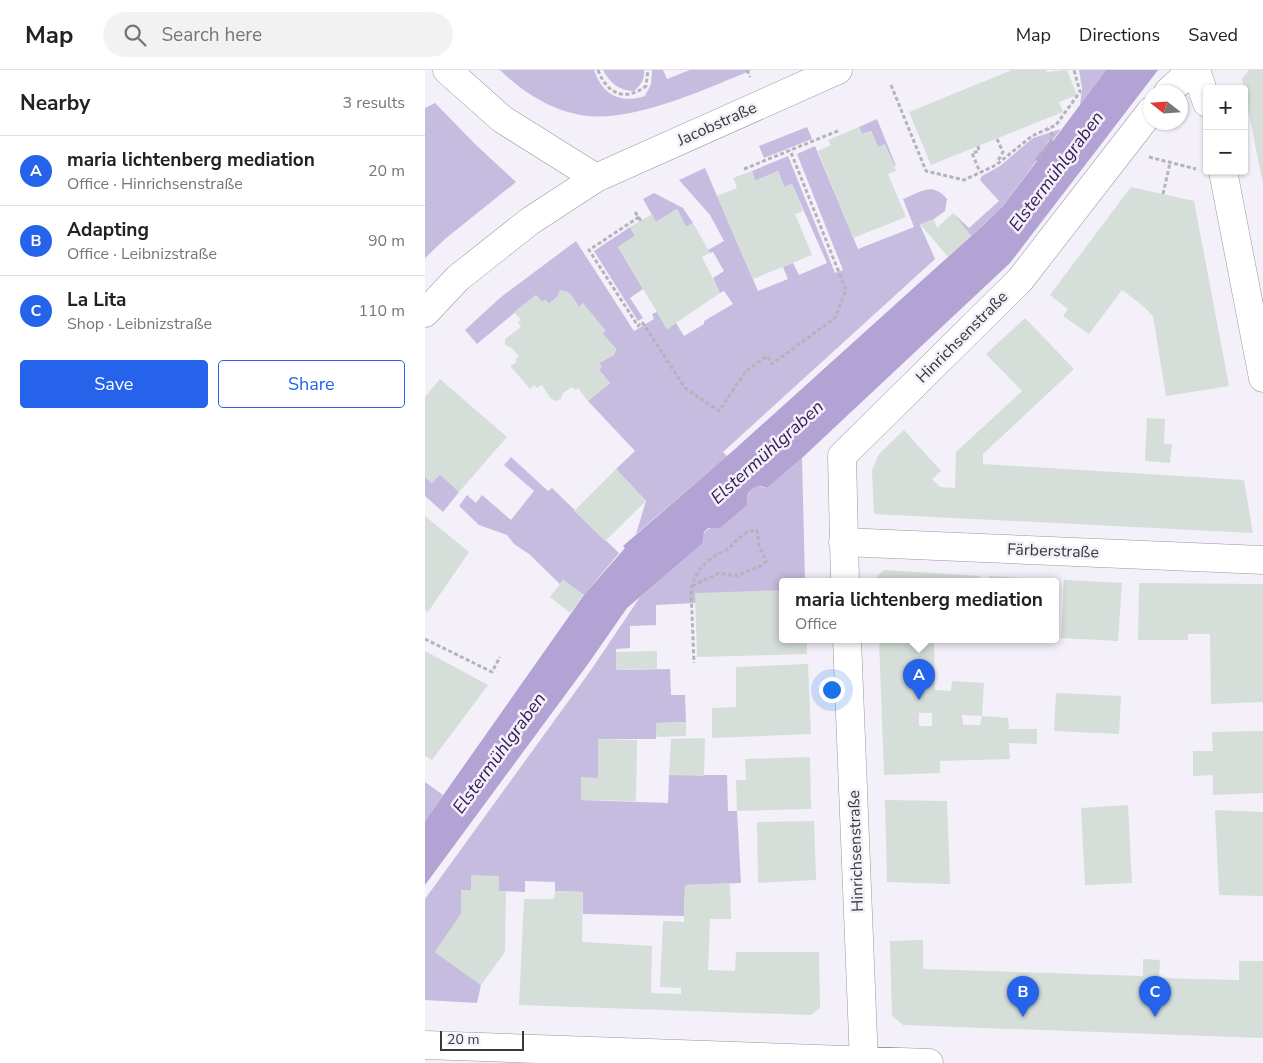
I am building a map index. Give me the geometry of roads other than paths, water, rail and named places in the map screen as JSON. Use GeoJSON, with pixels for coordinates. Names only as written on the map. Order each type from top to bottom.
{"type":"FeatureCollection","features":[{"type":"Feature","properties":{"kind":"street"},"geometry":{"type":"LineString","coordinates":[[447,70],[502,119],[596,178]]}},
{"type":"Feature","properties":{"kind":"street","name":"Jacobstraße"},"geometry":{"type":"LineString","coordinates":[[425,313],[458,278],[529,221],[596,178],[838,70]]}},
{"type":"Feature","properties":{"kind":"street"},"geometry":{"type":"LineString","coordinates":[[1176,85],[1192,70]]}},
{"type":"Feature","properties":{"kind":"street"},"geometry":{"type":"LineString","coordinates":[[1196,70],[1203,91]]}},
{"type":"Feature","properties":{"kind":"street","name":"Hinrichsenstraße"},"geometry":{"type":"LineString","coordinates":[[845,578],[842,456],[1020,280],[1143,122]]}},
{"type":"Feature","properties":{"kind":"street"},"geometry":{"type":"LineString","coordinates":[[1211,175],[1263,378]]}},
{"type":"Feature","properties":{"kind":"street","name":"Färberstraße"},"geometry":{"type":"LineString","coordinates":[[843,542],[1263,560]]}},
{"type":"Feature","properties":{"kind":"street","name":"Hinrichsenstraße"},"geometry":{"type":"LineString","coordinates":[[847,643],[864,1062]]}},
{"type":"Feature","properties":{"kind":"street"},"geometry":{"type":"LineString","coordinates":[[425,1045],[929,1063]]}},
{"type":"Feature","properties":{"kind":"water","name":"Elstermühlgraben"},"geometry":{"type":"Polygon","coordinates":[[[1106,70],[1158,70],[1146,85],[1143,85],[1143,90],[1010,263],[802,458],[767,488],[758,486],[751,489],[747,496],[747,505],[720,528],[708,528],[704,532],[702,544],[627,608],[425,885],[425,821],[584,595],[625,548],[623,546],[735,449],[980,228],[1003,206],[1037,161],[1035,159],[1050,140],[1053,141],[1106,70]]]}},
{"type":"Feature","properties":{"kind":"place","name":"maria lichtenberg mediation"},"geometry":{"type":"Point","coordinates":[919,700]}},
{"type":"Feature","properties":{"kind":"place","name":"Adapting"},"geometry":{"type":"Point","coordinates":[1023,1017]}},
{"type":"Feature","properties":{"kind":"place","name":"La Lita"},"geometry":{"type":"Point","coordinates":[1155,1017]}}]}
